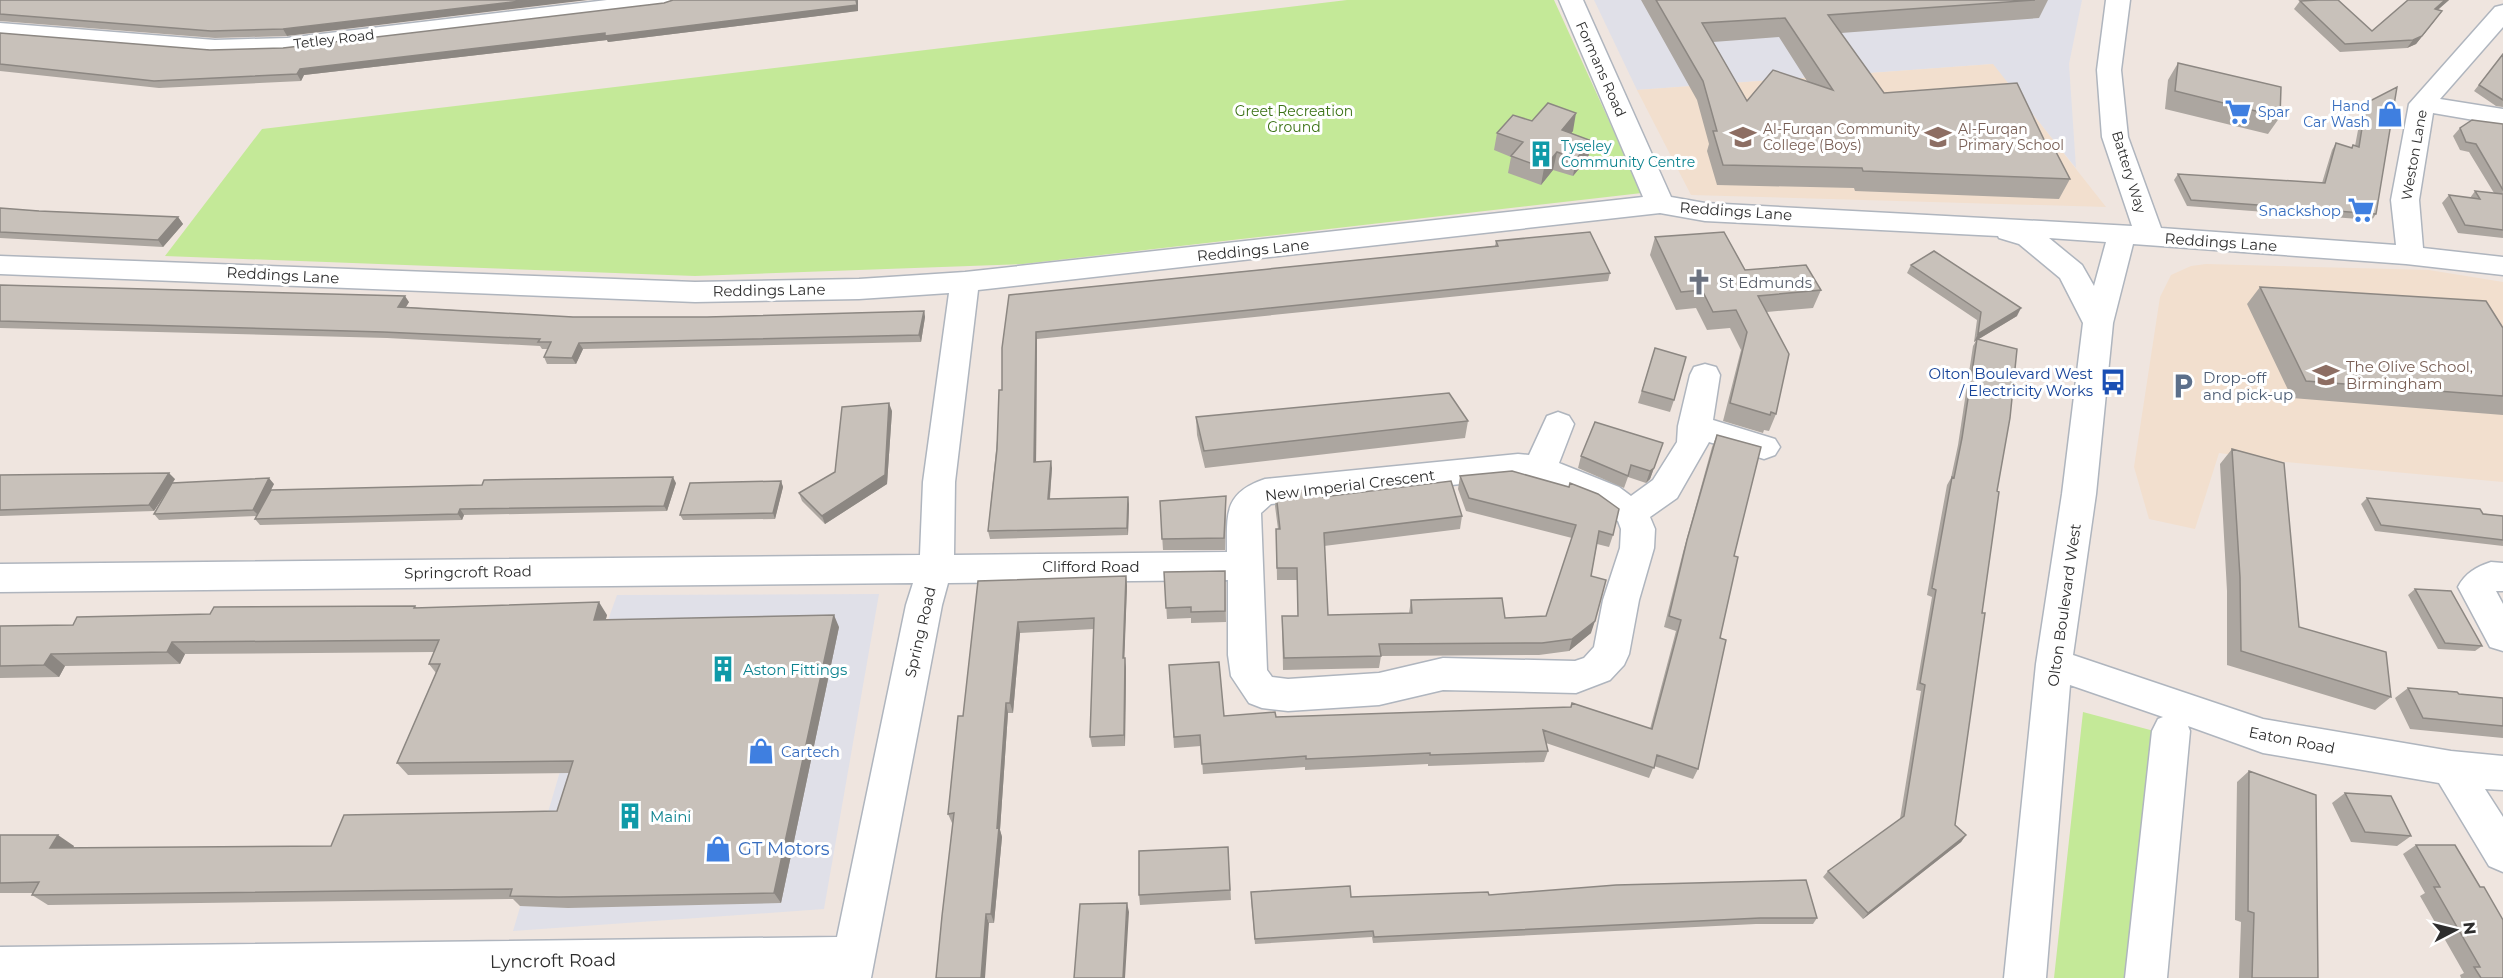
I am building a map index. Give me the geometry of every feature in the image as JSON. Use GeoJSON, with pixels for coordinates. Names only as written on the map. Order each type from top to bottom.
{"type":"FeatureCollection","features":[{"type":"Feature","properties":{"kind":"street","name":"Tetley Road"},"geometry":{"type":"LineString","coordinates":[[0,30],[214,47],[287,45],[666,0]]}},
{"type":"Feature","properties":{"kind":"street","name":"Formans Road"},"geometry":{"type":"LineString","coordinates":[[1571,0],[1660,204]]}},
{"type":"Feature","properties":{"kind":"street","name":"Battery Way"},"geometry":{"type":"LineString","coordinates":[[2118,0],[2109,70],[2115,137],[2136,236]]}},
{"type":"Feature","properties":{"kind":"street","name":"Weston Lane"},"geometry":{"type":"LineString","coordinates":[[2406,255],[2410,245],[2405,200],[2422,104],[2503,12]]}},
{"type":"Feature","properties":{"kind":"street"},"geometry":{"type":"LineString","coordinates":[[2422,104],[2503,117]]}},
{"type":"Feature","properties":{"kind":"street","name":"Reddings Lane"},"geometry":{"type":"LineString","coordinates":[[0,265],[695,292],[858,289],[965,282],[1660,204],[1705,212],[2136,236],[2406,255],[2503,266]]}},
{"type":"Feature","properties":{"kind":"street"},"geometry":{"type":"LineString","coordinates":[[1988,226],[2029,237],[2072,272],[2098,323]]}},
{"type":"Feature","properties":{"kind":"street","name":"Olton Boulevard West"},"geometry":{"type":"LineString","coordinates":[[2025,978],[2054,664],[2079,494],[2098,323],[2136,236]]}},
{"type":"Feature","properties":{"kind":"street","name":"Spring Road"},"geometry":{"type":"LineString","coordinates":[[852,968],[924,605],[936,567],[939,482],[965,282]]}},
{"type":"Feature","properties":{"kind":"street"},"geometry":{"type":"LineString","coordinates":[[1631,513],[1665,489],[1693,443],[1694,426],[1705,375]]}},
{"type":"Feature","properties":{"kind":"street"},"geometry":{"type":"LineString","coordinates":[[1540,469],[1558,424]]}},
{"type":"Feature","properties":{"kind":"street"},"geometry":{"type":"LineString","coordinates":[[1694,426],[1764,447]]}},
{"type":"Feature","properties":{"kind":"street","name":"New Imperial Crescent"},"geometry":{"type":"LineString","coordinates":[[1518,466],[1540,469],[1607,496],[1631,513],[1638,529],[1637,548],[1622,600],[1611,654],[1597,669],[1576,677],[1443,674],[1380,689],[1288,695],[1262,692],[1249,676],[1246,655],[1244,510],[1254,498],[1265,492],[1518,466]]}},
{"type":"Feature","properties":{"kind":"street","name":"Clifford Road"},"geometry":{"type":"LineString","coordinates":[[936,567],[1246,566]]}},
{"type":"Feature","properties":{"kind":"street","name":"Springcroft Road"},"geometry":{"type":"LineString","coordinates":[[0,578],[936,567]]}},
{"type":"Feature","properties":{"kind":"street"},"geometry":{"type":"LineString","coordinates":[[2503,577],[2491,576],[2475,587],[2503,636]]}},
{"type":"Feature","properties":{"kind":"street","name":"Eaton Road"},"geometry":{"type":"LineString","coordinates":[[2054,664],[2263,736],[2451,768],[2503,773]]}},
{"type":"Feature","properties":{"kind":"street"},"geometry":{"type":"LineString","coordinates":[[2146,978],[2170,731]]}},
{"type":"Feature","properties":{"kind":"street"},"geometry":{"type":"LineString","coordinates":[[2451,768],[2503,853]]}},
{"type":"Feature","properties":{"kind":"street","name":"Lyncroft Road"},"geometry":{"type":"LineString","coordinates":[[0,968],[852,968]]}},
{"type":"Feature","properties":{"kind":"shaded area"},"geometry":{"type":"Polygon","coordinates":[[[1594,0],[2082,0],[2069,64],[2076,168],[1992,64],[1637,90],[1594,0]]]}},
{"type":"Feature","properties":{"kind":"shaded area","name":"Al-Furqan Primary School"},"geometry":{"type":"Polygon","coordinates":[[[1993,64],[2106,207],[1691,195],[1637,90],[1993,64]]]}},
{"type":"Feature","properties":{"kind":"shaded area","name":"The Olive School, Birmingham"},"geometry":{"type":"Polygon","coordinates":[[[2206,264],[2429,270],[2503,282],[2503,482],[2285,462],[2219,453],[2195,529],[2149,519],[2134,467],[2160,297],[2171,275],[2191,266],[2206,264]]]}},
{"type":"Feature","properties":{"kind":"shaded area"},"geometry":{"type":"Polygon","coordinates":[[[879,594],[824,909],[513,931],[589,673],[617,595],[879,594]]]}},
{"type":"Feature","properties":{"kind":"green space","name":"Greet Recreation Ground"},"geometry":{"type":"Polygon","coordinates":[[[1347,0],[1554,0],[1642,193],[1023,264],[695,276],[165,256],[262,129],[1347,0]]]}},
{"type":"Feature","properties":{"kind":"green space"},"geometry":{"type":"Polygon","coordinates":[[[2083,712],[2154,731],[2132,978],[2054,978],[2083,712]]]}},
{"type":"Feature","properties":{"kind":"building"},"geometry":{"type":"Polygon","coordinates":[[[0,0],[529,0],[283,29],[211,31],[0,14],[0,0]]]}},
{"type":"Feature","properties":{"kind":"building"},"geometry":{"type":"Polygon","coordinates":[[[673,0],[856,0],[857,5],[605,36],[605,33],[300,69],[297,74],[154,81],[0,64],[0,33],[210,50],[283,48],[664,3],[673,0]]]}},
{"type":"Feature","properties":{"kind":"building"},"geometry":{"type":"Polygon","coordinates":[[[1656,0],[2035,0],[1828,15],[1884,93],[2017,83],[2049,150],[2055,150],[2070,179],[1863,171],[1862,168],[1723,165],[1713,131],[1717,131],[1703,81],[1656,0]],[[1785,18],[1702,23],[1747,101],[1773,70],[1833,90],[1785,18]]]}},
{"type":"Feature","properties":{"kind":"building"},"geometry":{"type":"Polygon","coordinates":[[[2338,0],[2372,31],[2408,0],[2445,0],[2435,9],[2442,11],[2422,36],[2413,40],[2345,44],[2300,1],[2338,0]]]}},
{"type":"Feature","properties":{"kind":"building"},"geometry":{"type":"Polygon","coordinates":[[[2503,54],[2503,100],[2479,85],[2503,54]]]}},
{"type":"Feature","properties":{"kind":"building"},"geometry":{"type":"Polygon","coordinates":[[[2178,63],[2281,87],[2280,117],[2175,91],[2178,63]]]}},
{"type":"Feature","properties":{"kind":"building"},"geometry":{"type":"Polygon","coordinates":[[[2397,87],[2376,214],[2191,200],[2178,174],[2325,183],[2336,143],[2352,148],[2353,145],[2359,147],[2366,103],[2397,87]]]}},
{"type":"Feature","properties":{"kind":"building"},"geometry":{"type":"Polygon","coordinates":[[[1548,103],[1576,113],[1562,130],[1592,141],[1576,159],[1557,152],[1544,168],[1511,156],[1523,142],[1497,133],[1513,115],[1532,121],[1548,103]]]}},
{"type":"Feature","properties":{"kind":"building"},"geometry":{"type":"Polygon","coordinates":[[[2472,120],[2503,124],[2503,190],[2476,144],[2466,142],[2460,128],[2472,120]]]}},
{"type":"Feature","properties":{"kind":"building"},"geometry":{"type":"Polygon","coordinates":[[[2475,191],[2503,194],[2503,230],[2465,225],[2449,195],[2480,199],[2475,191]]]}},
{"type":"Feature","properties":{"kind":"building"},"geometry":{"type":"Polygon","coordinates":[[[0,208],[178,217],[158,240],[0,232],[0,208]]]}},
{"type":"Feature","properties":{"kind":"building"},"geometry":{"type":"Polygon","coordinates":[[[1590,232],[1610,273],[1036,332],[1034,462],[1051,461],[1048,499],[1128,497],[1127,528],[988,531],[997,449],[999,390],[1002,390],[1002,348],[1009,295],[1498,246],[1496,241],[1590,232]]]}},
{"type":"Feature","properties":{"kind":"building"},"geometry":{"type":"Polygon","coordinates":[[[1724,232],[1745,270],[1806,265],[1821,290],[1758,296],[1789,354],[1776,414],[1771,412],[1770,415],[1730,403],[1747,332],[1736,310],[1713,312],[1702,290],[1681,292],[1655,237],[1724,232]]]}},
{"type":"Feature","properties":{"kind":"building"},"geometry":{"type":"Polygon","coordinates":[[[1934,251],[2021,308],[1978,334],[1981,312],[1911,265],[1934,251]]]}},
{"type":"Feature","properties":{"kind":"building"},"geometry":{"type":"Polygon","coordinates":[[[0,285],[405,296],[398,307],[573,317],[707,317],[924,311],[919,335],[579,343],[572,358],[544,357],[551,342],[538,342],[540,339],[0,321],[0,285]]]}},
{"type":"Feature","properties":{"kind":"building"},"geometry":{"type":"Polygon","coordinates":[[[2260,287],[2486,301],[2503,328],[2503,396],[2306,381],[2260,287]]]}},
{"type":"Feature","properties":{"kind":"building"},"geometry":{"type":"Polygon","coordinates":[[[1977,339],[2017,349],[2010,418],[1997,491],[1999,492],[1982,613],[1985,613],[1955,825],[1966,835],[1868,913],[1828,871],[1904,816],[1925,685],[1920,683],[1936,590],[1932,588],[1952,477],[1954,478],[1962,438],[1977,339]]]}},
{"type":"Feature","properties":{"kind":"building"},"geometry":{"type":"Polygon","coordinates":[[[1655,348],[1686,357],[1674,400],[1642,391],[1655,348]]]}},
{"type":"Feature","properties":{"kind":"building"},"geometry":{"type":"Polygon","coordinates":[[[1449,393],[1468,421],[1204,451],[1196,417],[1449,393]]]}},
{"type":"Feature","properties":{"kind":"building"},"geometry":{"type":"Polygon","coordinates":[[[889,403],[885,475],[822,516],[799,493],[835,472],[842,407],[889,403]]]}},
{"type":"Feature","properties":{"kind":"building"},"geometry":{"type":"Polygon","coordinates":[[[1595,422],[1663,443],[1654,468],[1650,471],[1631,465],[1628,476],[1581,456],[1595,422]]]}},
{"type":"Feature","properties":{"kind":"building"},"geometry":{"type":"Polygon","coordinates":[[[1717,435],[1761,447],[1734,556],[1738,557],[1720,638],[1726,640],[1698,769],[1657,755],[1654,768],[1543,730],[1548,751],[1430,755],[1430,753],[1306,759],[1306,756],[1202,764],[1200,735],[1174,737],[1169,665],[1219,662],[1224,716],[1275,712],[1276,717],[1571,707],[1572,703],[1652,729],[1681,620],[1669,616],[1687,540],[1717,435]]]}},
{"type":"Feature","properties":{"kind":"building"},"geometry":{"type":"Polygon","coordinates":[[[2232,449],[2284,463],[2299,627],[2386,652],[2391,697],[2241,651],[2240,577],[2232,449]]]}},
{"type":"Feature","properties":{"kind":"building"},"geometry":{"type":"Polygon","coordinates":[[[1512,471],[1569,487],[1570,483],[1598,494],[1619,509],[1613,535],[1599,531],[1591,576],[1606,580],[1595,621],[1572,639],[1542,643],[1379,644],[1381,656],[1284,658],[1282,616],[1298,616],[1297,568],[1277,568],[1276,529],[1280,529],[1276,493],[1321,488],[1323,497],[1451,481],[1462,516],[1324,533],[1328,615],[1412,613],[1411,600],[1502,598],[1505,618],[1546,616],[1576,525],[1469,498],[1460,476],[1512,471]]]}},
{"type":"Feature","properties":{"kind":"building"},"geometry":{"type":"Polygon","coordinates":[[[169,473],[149,505],[0,510],[0,475],[169,473]]]}},
{"type":"Feature","properties":{"kind":"building"},"geometry":{"type":"Polygon","coordinates":[[[673,477],[664,506],[460,509],[458,514],[255,519],[271,490],[482,485],[484,480],[673,477]]]}},
{"type":"Feature","properties":{"kind":"building"},"geometry":{"type":"Polygon","coordinates":[[[269,478],[253,510],[154,514],[172,483],[269,478]]]}},
{"type":"Feature","properties":{"kind":"building"},"geometry":{"type":"Polygon","coordinates":[[[781,481],[773,513],[680,515],[690,483],[781,481]]]}},
{"type":"Feature","properties":{"kind":"building"},"geometry":{"type":"Polygon","coordinates":[[[1226,496],[1224,538],[1162,539],[1160,501],[1226,496]]]}},
{"type":"Feature","properties":{"kind":"building"},"geometry":{"type":"Polygon","coordinates":[[[2367,498],[2480,509],[2483,514],[2503,516],[2503,540],[2381,525],[2367,498]]]}},
{"type":"Feature","properties":{"kind":"building"},"geometry":{"type":"Polygon","coordinates":[[[1225,571],[1225,611],[1191,612],[1191,607],[1166,608],[1164,572],[1225,571]]]}},
{"type":"Feature","properties":{"kind":"building"},"geometry":{"type":"Polygon","coordinates":[[[1126,576],[1123,658],[1125,658],[1124,735],[1090,737],[1094,618],[1018,622],[1010,703],[1006,703],[997,828],[999,827],[991,914],[986,914],[981,978],[936,978],[954,813],[948,814],[958,716],[963,716],[978,581],[1126,576]]]}},
{"type":"Feature","properties":{"kind":"building"},"geometry":{"type":"Polygon","coordinates":[[[2415,589],[2451,591],[2482,646],[2445,643],[2415,589]]]}},
{"type":"Feature","properties":{"kind":"building"},"geometry":{"type":"Polygon","coordinates":[[[599,602],[594,620],[834,615],[774,893],[559,897],[510,896],[512,889],[32,895],[39,882],[0,883],[0,835],[58,835],[50,848],[331,846],[344,815],[557,811],[573,761],[397,763],[440,664],[429,664],[439,640],[172,642],[167,652],[51,654],[44,665],[0,666],[0,626],[73,625],[77,617],[210,614],[214,607],[415,606],[414,608],[599,602]]]}},
{"type":"Feature","properties":{"kind":"building"},"geometry":{"type":"Polygon","coordinates":[[[2408,688],[2503,698],[2503,726],[2423,718],[2408,688]]]}},
{"type":"Feature","properties":{"kind":"building"},"geometry":{"type":"Polygon","coordinates":[[[2249,771],[2316,795],[2318,978],[2252,978],[2254,913],[2248,911],[2249,771]]]}},
{"type":"Feature","properties":{"kind":"building"},"geometry":{"type":"Polygon","coordinates":[[[2345,793],[2391,796],[2411,836],[2365,832],[2345,793]]]}},
{"type":"Feature","properties":{"kind":"building"},"geometry":{"type":"Polygon","coordinates":[[[2416,845],[2455,845],[2480,887],[2484,887],[2503,920],[2503,978],[2481,978],[2474,967],[2480,967],[2434,887],[2440,887],[2416,845]]]}},
{"type":"Feature","properties":{"kind":"building"},"geometry":{"type":"Polygon","coordinates":[[[1228,847],[1230,890],[1139,895],[1139,851],[1228,847]]]}},
{"type":"Feature","properties":{"kind":"building"},"geometry":{"type":"Polygon","coordinates":[[[1806,880],[1817,918],[1760,918],[1374,937],[1373,931],[1255,939],[1251,892],[1350,886],[1351,897],[1488,892],[1489,895],[1616,885],[1806,880]]]}},
{"type":"Feature","properties":{"kind":"building"},"geometry":{"type":"Polygon","coordinates":[[[1127,903],[1123,978],[1074,978],[1080,904],[1127,903]]]}},
{"type":"Feature","properties":{"kind":"place","name":"Spar"},"geometry":{"type":"Point","coordinates":[2238,112]}},
{"type":"Feature","properties":{"kind":"place","name":"Hand Car Wash"},"geometry":{"type":"Point","coordinates":[2390,114]}},
{"type":"Feature","properties":{"kind":"place","name":"Al-Furqan Community College (Boys)"},"geometry":{"type":"Point","coordinates":[1743,137]}},
{"type":"Feature","properties":{"kind":"place","name":"Al-Furqan Primary School"},"geometry":{"type":"Point","coordinates":[1938,137]}},
{"type":"Feature","properties":{"kind":"place","name":"Tyseley Community Centre"},"geometry":{"type":"Point","coordinates":[1541,154]}},
{"type":"Feature","properties":{"kind":"place","name":"Snackshop"},"geometry":{"type":"Point","coordinates":[2361,210]}},
{"type":"Feature","properties":{"kind":"place","name":"St Edmunds"},"geometry":{"type":"Point","coordinates":[1699,282]}},
{"type":"Feature","properties":{"kind":"place","name":"The Olive School, Birmingham"},"geometry":{"type":"Point","coordinates":[2326,375]}},
{"type":"Feature","properties":{"kind":"place","name":"Olton Boulevard West / Electricity Works"},"geometry":{"type":"Point","coordinates":[2113,382]}},
{"type":"Feature","properties":{"kind":"place","name":"Drop-off and pick-up"},"geometry":{"type":"Point","coordinates":[2183,386]}},
{"type":"Feature","properties":{"kind":"place","name":"Aston Fittings"},"geometry":{"type":"Point","coordinates":[723,669]}},
{"type":"Feature","properties":{"kind":"place","name":"Cartech"},"geometry":{"type":"Point","coordinates":[761,751]}},
{"type":"Feature","properties":{"kind":"place","name":"Maini"},"geometry":{"type":"Point","coordinates":[630,816]}},
{"type":"Feature","properties":{"kind":"place","name":"GT Motors"},"geometry":{"type":"Point","coordinates":[718,849]}}]}
